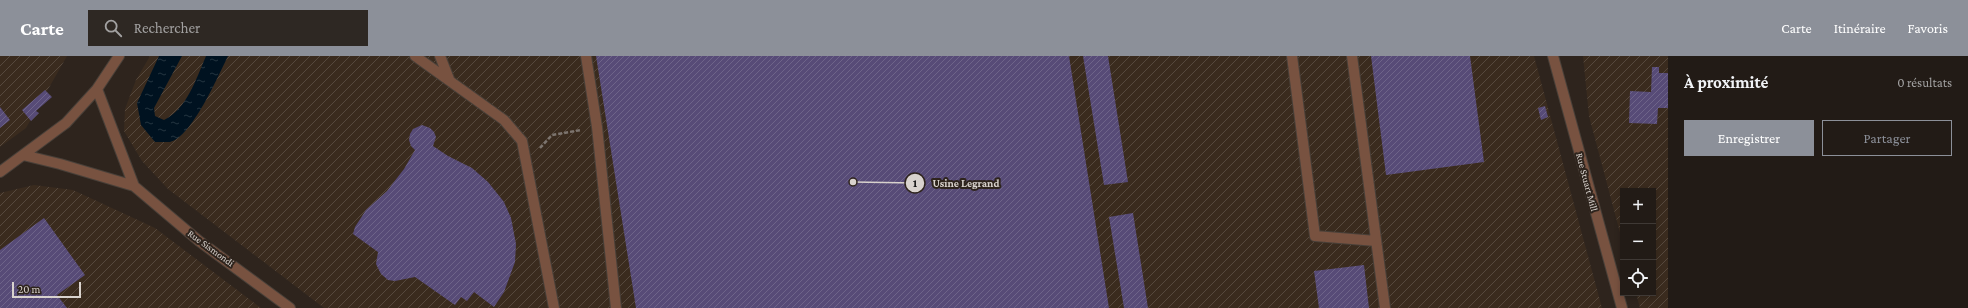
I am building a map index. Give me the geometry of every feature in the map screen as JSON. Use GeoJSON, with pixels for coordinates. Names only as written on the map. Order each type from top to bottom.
{"type":"FeatureCollection","features":[{"type":"Feature","properties":{"kind":"street"},"geometry":{"type":"LineString","coordinates":[[0,172],[66,123],[97,89],[119,56]]}},
{"type":"Feature","properties":{"kind":"street"},"geometry":{"type":"LineString","coordinates":[[415,56],[504,120],[522,141],[554,308]]}},
{"type":"Feature","properties":{"kind":"street"},"geometry":{"type":"LineString","coordinates":[[440,56],[449,79]]}},
{"type":"Feature","properties":{"kind":"street"},"geometry":{"type":"LineString","coordinates":[[586,56],[597,127],[616,308]]}},
{"type":"Feature","properties":{"kind":"street"},"geometry":{"type":"LineString","coordinates":[[1292,56],[1315,236],[1376,241]]}},
{"type":"Feature","properties":{"kind":"street"},"geometry":{"type":"LineString","coordinates":[[1352,56],[1385,308]]}},
{"type":"Feature","properties":{"kind":"street","name":"Rue Stuart Mill"},"geometry":{"type":"LineString","coordinates":[[1553,56],[1622,308]]}},
{"type":"Feature","properties":{"kind":"street","name":"Rue Sismondi"},"geometry":{"type":"LineString","coordinates":[[97,89],[134,186]]}},
{"type":"Feature","properties":{"kind":"street","name":"Rue Sismondi"},"geometry":{"type":"LineString","coordinates":[[23,155],[60,164],[134,186],[199,241],[290,308]]}},
{"type":"Feature","properties":{"kind":"path"},"geometry":{"type":"LineString","coordinates":[[526,164],[552,135],[597,127]]}},
{"type":"Feature","properties":{"kind":"shaded area"},"geometry":{"type":"Polygon","coordinates":[[[0,56],[67,56],[26,128],[0,147],[0,56]]]}},
{"type":"Feature","properties":{"kind":"shaded area"},"geometry":{"type":"Polygon","coordinates":[[[150,56],[1534,56],[1602,308],[324,308],[168,189],[142,161],[124,131],[125,109],[136,80],[150,56]]]}},
{"type":"Feature","properties":{"kind":"shaded area"},"geometry":{"type":"Polygon","coordinates":[[[1583,56],[1668,56],[1668,308],[1640,308],[1637,296],[1656,296],[1656,188],[1620,188],[1620,233],[1589,116],[1583,56]]]}},
{"type":"Feature","properties":{"kind":"shaded area"},"geometry":{"type":"Polygon","coordinates":[[[34,185],[73,190],[155,228],[261,308],[0,308],[0,193],[34,185]]]}},
{"type":"Feature","properties":{"kind":"water"},"geometry":{"type":"Polygon","coordinates":[[[159,56],[182,56],[154,108],[155,116],[164,120],[179,109],[185,101],[206,56],[228,56],[204,105],[187,129],[178,138],[170,142],[155,142],[141,125],[137,103],[159,56]]]}},
{"type":"Feature","properties":{"kind":"building"},"geometry":{"type":"Polygon","coordinates":[[[596,56],[1069,56],[1109,308],[636,308],[596,56]]]}},
{"type":"Feature","properties":{"kind":"building"},"geometry":{"type":"Polygon","coordinates":[[[1083,56],[1108,56],[1128,182],[1104,185],[1083,56]]]}},
{"type":"Feature","properties":{"kind":"building"},"geometry":{"type":"Polygon","coordinates":[[[1371,56],[1470,56],[1484,162],[1386,175],[1371,56]]]}},
{"type":"Feature","properties":{"kind":"building"},"geometry":{"type":"Polygon","coordinates":[[[1652,67],[1659,67],[1659,73],[1668,73],[1668,108],[1658,108],[1657,124],[1629,123],[1630,91],[1651,92],[1652,67]]]}},
{"type":"Feature","properties":{"kind":"building"},"geometry":{"type":"Polygon","coordinates":[[[45,90],[52,97],[36,111],[39,113],[31,121],[22,110],[45,90]]]}},
{"type":"Feature","properties":{"kind":"building"},"geometry":{"type":"Polygon","coordinates":[[[1545,106],[1548,117],[1541,120],[1538,108],[1545,106]]]}},
{"type":"Feature","properties":{"kind":"building"},"geometry":{"type":"Polygon","coordinates":[[[0,107],[10,120],[0,128],[0,107]]]}},
{"type":"Feature","properties":{"kind":"building"},"geometry":{"type":"Polygon","coordinates":[[[422,125],[430,128],[434,132],[436,137],[433,146],[448,156],[472,168],[488,182],[504,202],[511,218],[516,244],[515,262],[504,292],[494,307],[474,292],[467,301],[461,297],[455,305],[415,277],[395,281],[388,280],[381,274],[376,264],[378,252],[353,234],[355,227],[366,210],[387,191],[404,169],[415,150],[411,146],[409,140],[410,134],[413,129],[422,125]]]}},
{"type":"Feature","properties":{"kind":"building"},"geometry":{"type":"Polygon","coordinates":[[[1133,213],[1148,308],[1124,308],[1109,217],[1133,213]]]}},
{"type":"Feature","properties":{"kind":"building"},"geometry":{"type":"Polygon","coordinates":[[[44,218],[85,275],[57,295],[67,308],[0,308],[0,250],[44,218]]]}},
{"type":"Feature","properties":{"kind":"building"},"geometry":{"type":"Polygon","coordinates":[[[1364,265],[1369,308],[1319,308],[1314,271],[1364,265]]]}},
{"type":"Feature","properties":{"kind":"place","name":"Usine Legrand"},"geometry":{"type":"Point","coordinates":[853,182]}}]}
